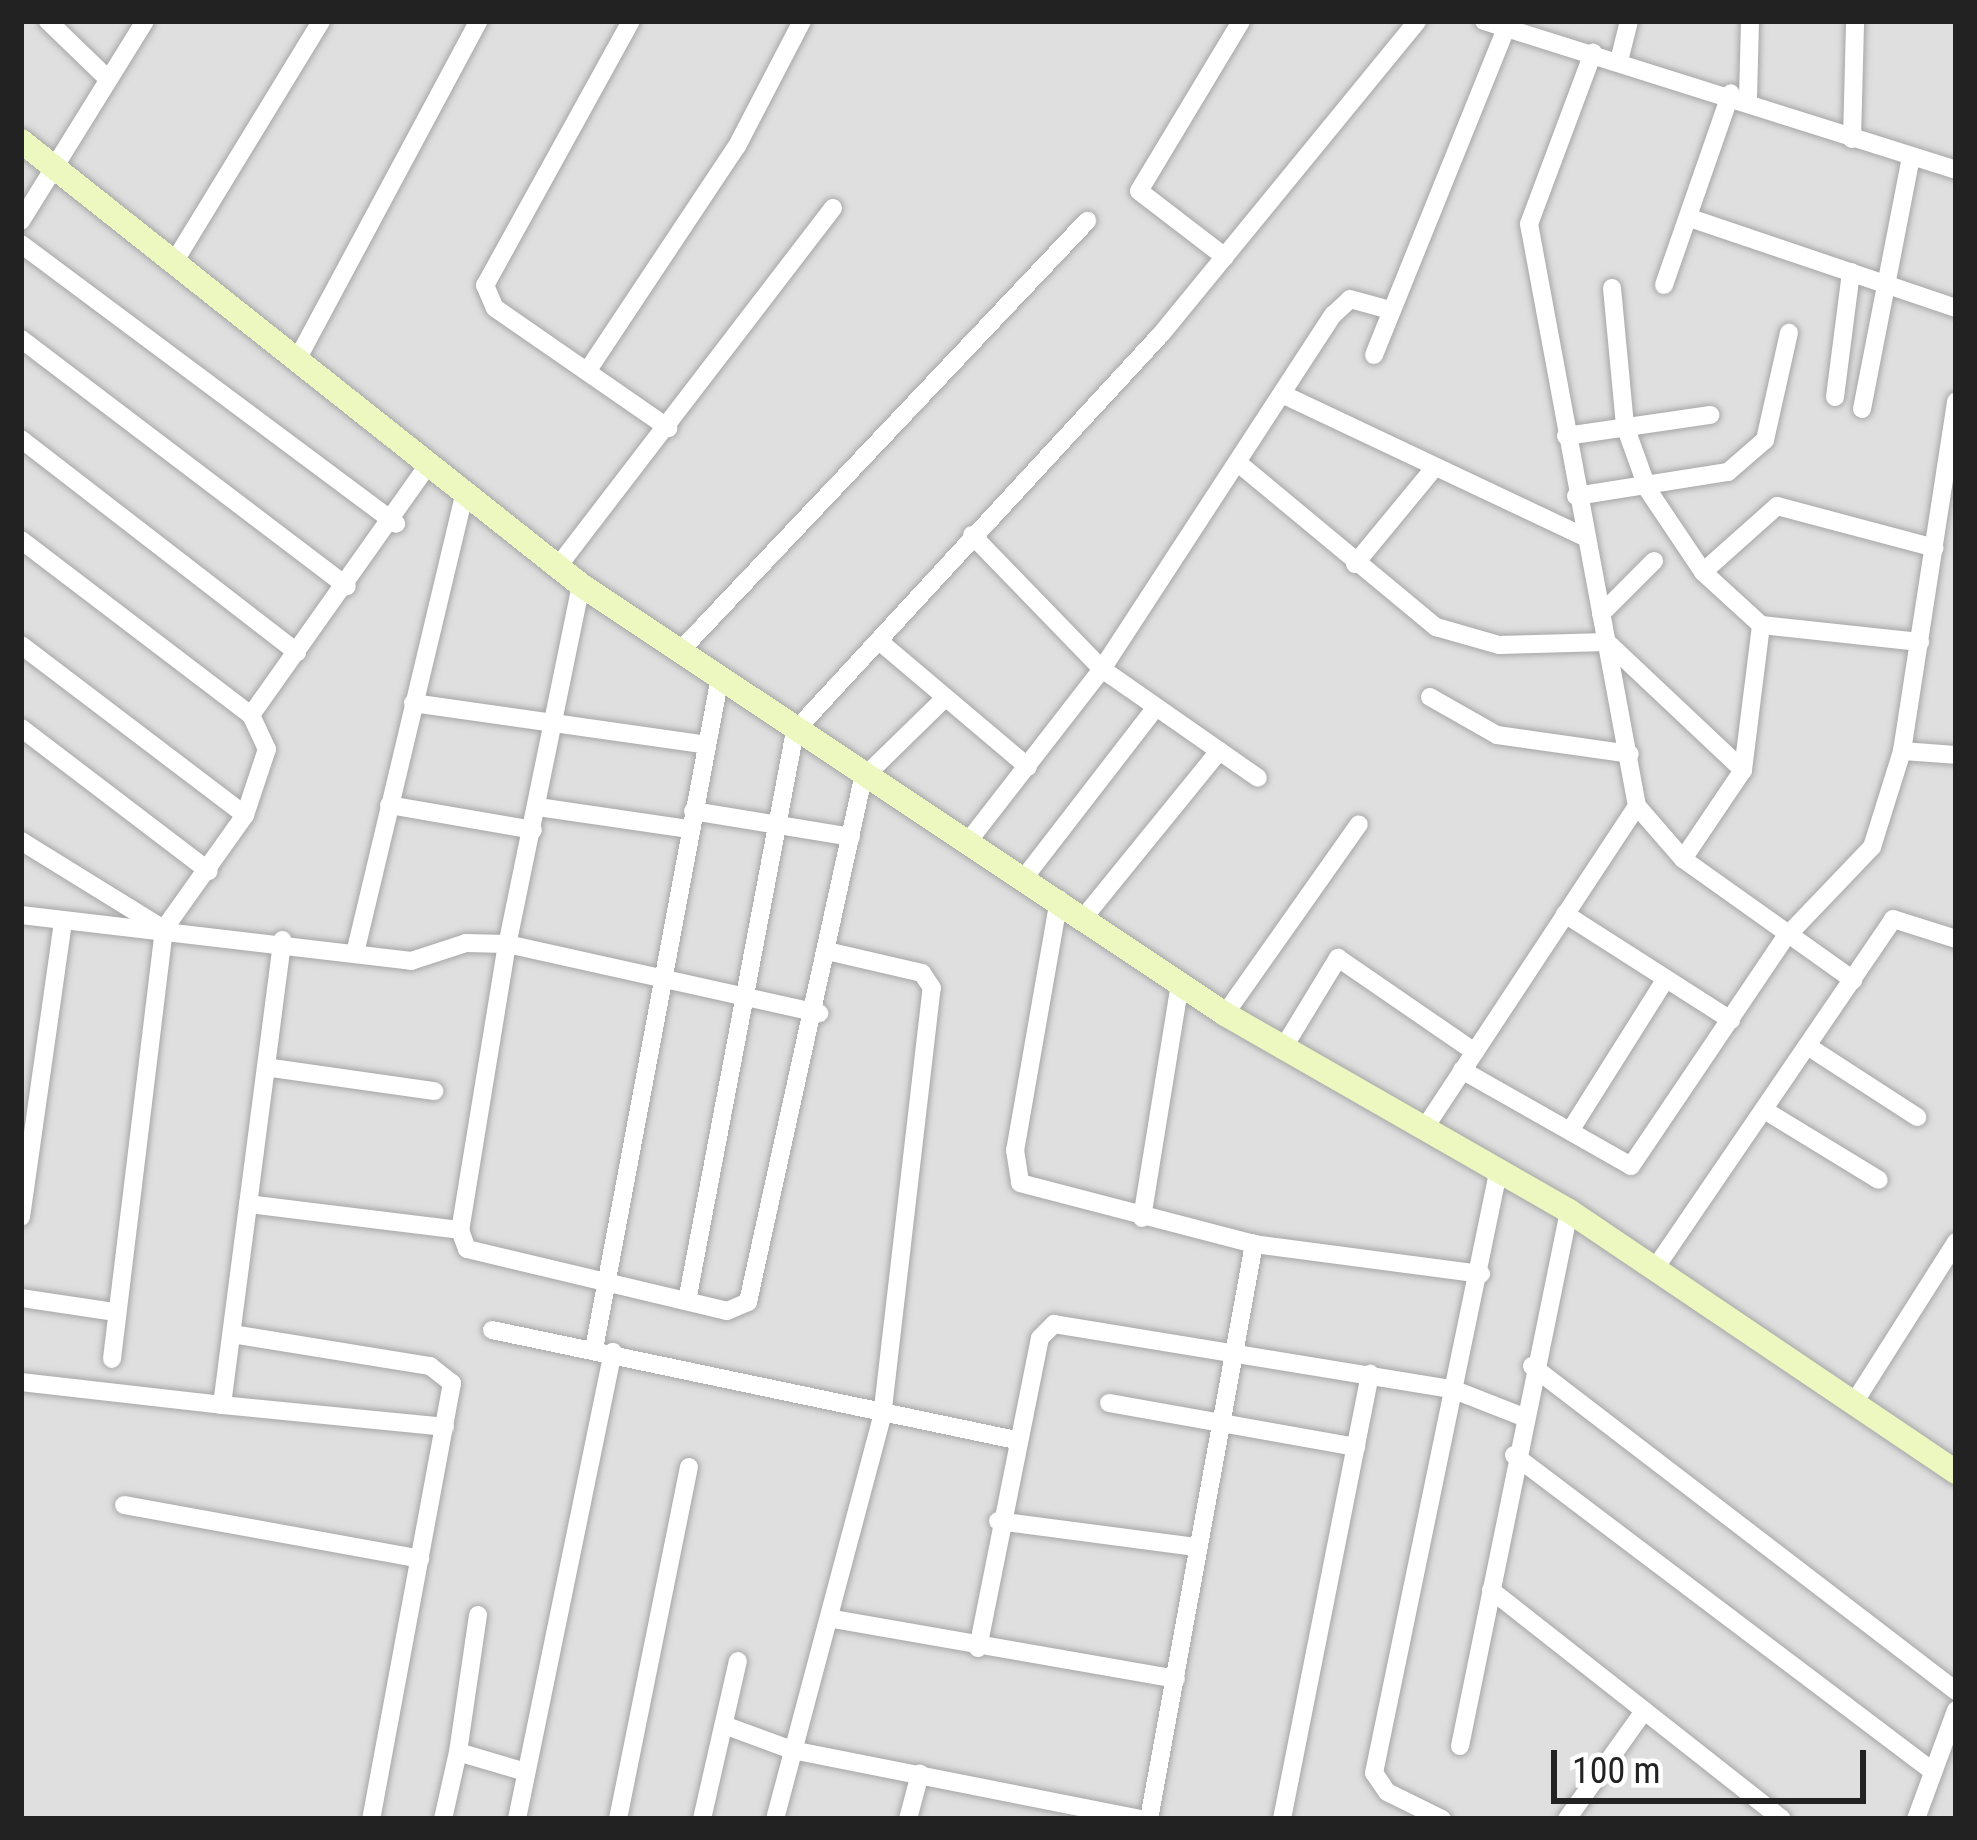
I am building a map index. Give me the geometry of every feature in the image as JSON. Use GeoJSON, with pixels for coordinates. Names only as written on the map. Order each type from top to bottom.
{"type":"FeatureCollection","features":[{"type":"Feature","properties":{"kind":"street"},"geometry":{"type":"LineString","coordinates":[[49,21],[108,80]]}},
{"type":"Feature","properties":{"kind":"street"},"geometry":{"type":"LineString","coordinates":[[21,220],[145,21]]}},
{"type":"Feature","properties":{"kind":"street"},"geometry":{"type":"LineString","coordinates":[[176,260],[321,21]]}},
{"type":"Feature","properties":{"kind":"street"},"geometry":{"type":"LineString","coordinates":[[299,356],[479,21]]}},
{"type":"Feature","properties":{"kind":"street"},"geometry":{"type":"LineString","coordinates":[[631,21],[485,285],[495,308],[668,428]]}},
{"type":"Feature","properties":{"kind":"street"},"geometry":{"type":"LineString","coordinates":[[588,370],[737,146],[802,21]]}},
{"type":"Feature","properties":{"kind":"street"},"geometry":{"type":"LineString","coordinates":[[1225,257],[1138,190],[1241,21]]}},
{"type":"Feature","properties":{"kind":"street"},"geometry":{"type":"LineString","coordinates":[[687,1300],[739,988],[795,731],[1225,257],[1417,21]]}},
{"type":"Feature","properties":{"kind":"street"},"geometry":{"type":"LineString","coordinates":[[1484,21],[1739,96],[1852,139],[1956,170]]}},
{"type":"Feature","properties":{"kind":"street"},"geometry":{"type":"LineString","coordinates":[[1619,61],[1629,21]]}},
{"type":"Feature","properties":{"kind":"street"},"geometry":{"type":"LineString","coordinates":[[1664,285],[1739,96],[1750,21]]}},
{"type":"Feature","properties":{"kind":"street"},"geometry":{"type":"LineString","coordinates":[[1852,139],[1855,21]]}},
{"type":"Feature","properties":{"kind":"street"},"geometry":{"type":"LineString","coordinates":[[1374,355],[1507,26]]}},
{"type":"Feature","properties":{"kind":"street"},"geometry":{"type":"LineString","coordinates":[[1593,53],[1529,224],[1637,806],[1682,860],[1785,938],[1852,980]]}},
{"type":"Feature","properties":{"kind":"street"},"geometry":{"type":"LineString","coordinates":[[21,141],[299,356],[464,495],[581,584],[863,778],[1059,898],[1282,1050],[1569,1210],[1857,1398],[1956,1472]]}},
{"type":"Feature","properties":{"kind":"street"},"geometry":{"type":"LineString","coordinates":[[1862,409],[1881,283],[1911,157]]}},
{"type":"Feature","properties":{"kind":"street"},"geometry":{"type":"LineString","coordinates":[[559,565],[833,208]]}},
{"type":"Feature","properties":{"kind":"street"},"geometry":{"type":"LineString","coordinates":[[1690,218],[1956,308]]}},
{"type":"Feature","properties":{"kind":"street"},"geometry":{"type":"LineString","coordinates":[[680,650],[1087,221]]}},
{"type":"Feature","properties":{"kind":"street"},"geometry":{"type":"LineString","coordinates":[[21,244],[396,524]]}},
{"type":"Feature","properties":{"kind":"street"},"geometry":{"type":"LineString","coordinates":[[1835,397],[1852,272]]}},
{"type":"Feature","properties":{"kind":"street"},"geometry":{"type":"LineString","coordinates":[[1612,288],[1625,426],[1648,490],[1702,572],[1761,625],[1920,642]]}},
{"type":"Feature","properties":{"kind":"street"},"geometry":{"type":"LineString","coordinates":[[967,844],[1102,669],[1350,299],[1390,310]]}},
{"type":"Feature","properties":{"kind":"street"},"geometry":{"type":"LineString","coordinates":[[1576,496],[1716,479],[1765,440],[1789,333]]}},
{"type":"Feature","properties":{"kind":"street"},"geometry":{"type":"LineString","coordinates":[[21,339],[347,586]]}},
{"type":"Feature","properties":{"kind":"street"},"geometry":{"type":"LineString","coordinates":[[1282,394],[1430,473],[1585,537]]}},
{"type":"Feature","properties":{"kind":"street"},"geometry":{"type":"LineString","coordinates":[[1462,1070],[1631,1166],[1785,938],[1872,847],[1902,751],[1956,401]]}},
{"type":"Feature","properties":{"kind":"street"},"geometry":{"type":"LineString","coordinates":[[1565,436],[1710,415]]}},
{"type":"Feature","properties":{"kind":"street"},"geometry":{"type":"LineString","coordinates":[[21,439],[297,652]]}},
{"type":"Feature","properties":{"kind":"street"},"geometry":{"type":"LineString","coordinates":[[1237,462],[1412,614],[1475,641],[1606,642],[1743,770]]}},
{"type":"Feature","properties":{"kind":"street"},"geometry":{"type":"LineString","coordinates":[[251,715],[396,524],[428,465]]}},
{"type":"Feature","properties":{"kind":"street"},"geometry":{"type":"LineString","coordinates":[[1355,564],[1430,473]]}},
{"type":"Feature","properties":{"kind":"street"},"geometry":{"type":"LineString","coordinates":[[356,949],[464,495]]}},
{"type":"Feature","properties":{"kind":"street"},"geometry":{"type":"LineString","coordinates":[[1702,572],[1777,506],[1935,548]]}},
{"type":"Feature","properties":{"kind":"street"},"geometry":{"type":"LineString","coordinates":[[972,535],[1102,669],[1258,778]]}},
{"type":"Feature","properties":{"kind":"street"},"geometry":{"type":"LineString","coordinates":[[21,540],[251,715],[267,766],[245,815],[209,872],[164,929],[112,1359]]}},
{"type":"Feature","properties":{"kind":"street"},"geometry":{"type":"LineString","coordinates":[[1601,614],[1654,561]]}},
{"type":"Feature","properties":{"kind":"street"},"geometry":{"type":"LineString","coordinates":[[581,584],[557,722],[507,944],[460,1230],[467,1249],[727,1311],[748,1302],[819,1013],[863,778],[945,698]]}},
{"type":"Feature","properties":{"kind":"street"},"geometry":{"type":"LineString","coordinates":[[1682,860],[1743,770],[1761,625]]}},
{"type":"Feature","properties":{"kind":"street"},"geometry":{"type":"LineString","coordinates":[[879,640],[1028,767]]}},
{"type":"Feature","properties":{"kind":"street"},"geometry":{"type":"LineString","coordinates":[[21,645],[245,815]]}},
{"type":"Feature","properties":{"kind":"street"},"geometry":{"type":"LineString","coordinates":[[517,1819],[604,1350],[606,1283],[660,973],[702,744],[720,677]]}},
{"type":"Feature","properties":{"kind":"street"},"geometry":{"type":"LineString","coordinates":[[1430,697],[1496,735],[1630,754]]}},
{"type":"Feature","properties":{"kind":"street"},"geometry":{"type":"LineString","coordinates":[[413,703],[702,744]]}},
{"type":"Feature","properties":{"kind":"street"},"geometry":{"type":"LineString","coordinates":[[1024,878],[1156,707]]}},
{"type":"Feature","properties":{"kind":"street"},"geometry":{"type":"LineString","coordinates":[[21,728],[209,872]]}},
{"type":"Feature","properties":{"kind":"street"},"geometry":{"type":"LineString","coordinates":[[1085,916],[1219,751]]}},
{"type":"Feature","properties":{"kind":"street"},"geometry":{"type":"LineString","coordinates":[[1902,751],[1956,755]]}},
{"type":"Feature","properties":{"kind":"street"},"geometry":{"type":"LineString","coordinates":[[389,805],[533,830]]}},
{"type":"Feature","properties":{"kind":"street"},"geometry":{"type":"LineString","coordinates":[[1424,1130],[1637,806]]}},
{"type":"Feature","properties":{"kind":"street"},"geometry":{"type":"LineString","coordinates":[[538,807],[777,824],[851,837]]}},
{"type":"Feature","properties":{"kind":"street"},"geometry":{"type":"LineString","coordinates":[[1225,1014],[1359,824]]}},
{"type":"Feature","properties":{"kind":"street"},"geometry":{"type":"LineString","coordinates":[[21,841],[164,929]]}},
{"type":"Feature","properties":{"kind":"street"},"geometry":{"type":"LineString","coordinates":[[1059,898],[1013,1172],[1142,1219],[1254,1244],[1481,1274]]}},
{"type":"Feature","properties":{"kind":"street"},"geometry":{"type":"LineString","coordinates":[[1565,914],[1664,982],[1732,1020]]}},
{"type":"Feature","properties":{"kind":"street"},"geometry":{"type":"LineString","coordinates":[[21,915],[282,940],[356,949],[410,962],[466,943],[507,944],[739,988],[819,1013]]}},
{"type":"Feature","properties":{"kind":"street"},"geometry":{"type":"LineString","coordinates":[[1656,1268],[1893,919],[1956,939]]}},
{"type":"Feature","properties":{"kind":"street"},"geometry":{"type":"LineString","coordinates":[[21,1217],[26,1140],[63,921]]}},
{"type":"Feature","properties":{"kind":"street"},"geometry":{"type":"LineString","coordinates":[[222,1405],[248,1204],[272,1068],[282,940]]}},
{"type":"Feature","properties":{"kind":"street"},"geometry":{"type":"LineString","coordinates":[[775,1819],[833,1618],[882,1417],[932,988],[922,973],[831,952]]}},
{"type":"Feature","properties":{"kind":"street"},"geometry":{"type":"LineString","coordinates":[[1282,1050],[1338,958],[1475,1052]]}},
{"type":"Feature","properties":{"kind":"street"},"geometry":{"type":"LineString","coordinates":[[1570,1131],[1664,982]]}},
{"type":"Feature","properties":{"kind":"street"},"geometry":{"type":"LineString","coordinates":[[1142,1219],[1180,983]]}},
{"type":"Feature","properties":{"kind":"street"},"geometry":{"type":"LineString","coordinates":[[1809,1047],[1917,1117]]}},
{"type":"Feature","properties":{"kind":"street"},"geometry":{"type":"LineString","coordinates":[[272,1068],[434,1091]]}},
{"type":"Feature","properties":{"kind":"street"},"geometry":{"type":"LineString","coordinates":[[1766,1111],[1879,1180]]}},
{"type":"Feature","properties":{"kind":"street"},"geometry":{"type":"LineString","coordinates":[[1442,1819],[1387,1792],[1374,1773],[1452,1389],[1481,1274],[1498,1168]]}},
{"type":"Feature","properties":{"kind":"street"},"geometry":{"type":"LineString","coordinates":[[248,1204],[460,1230]]}},
{"type":"Feature","properties":{"kind":"street"},"geometry":{"type":"LineString","coordinates":[[1460,1745],[1521,1416],[1569,1210]]}},
{"type":"Feature","properties":{"kind":"street"},"geometry":{"type":"LineString","coordinates":[[1857,1398],[1956,1242]]}},
{"type":"Feature","properties":{"kind":"street"},"geometry":{"type":"LineString","coordinates":[[724,1725],[792,1750],[920,1774],[1071,1813],[1146,1819],[1176,1679],[1196,1547],[1254,1244]]}},
{"type":"Feature","properties":{"kind":"street"},"geometry":{"type":"LineString","coordinates":[[21,1298],[115,1312]]}},
{"type":"Feature","properties":{"kind":"street"},"geometry":{"type":"LineString","coordinates":[[977,1648],[998,1521],[1040,1338],[1054,1324],[1452,1389],[1521,1416]]}},
{"type":"Feature","properties":{"kind":"street"},"geometry":{"type":"LineString","coordinates":[[492,1330],[604,1350],[882,1417],[1016,1440]]}},
{"type":"Feature","properties":{"kind":"street"},"geometry":{"type":"LineString","coordinates":[[232,1334],[430,1366],[452,1383],[371,1819]]}},
{"type":"Feature","properties":{"kind":"street"},"geometry":{"type":"LineString","coordinates":[[1532,1366],[1956,1691]]}},
{"type":"Feature","properties":{"kind":"street"},"geometry":{"type":"LineString","coordinates":[[1282,1819],[1370,1374]]}},
{"type":"Feature","properties":{"kind":"street"},"geometry":{"type":"LineString","coordinates":[[21,1382],[445,1427]]}},
{"type":"Feature","properties":{"kind":"street"},"geometry":{"type":"LineString","coordinates":[[1108,1403],[1356,1447]]}},
{"type":"Feature","properties":{"kind":"street"},"geometry":{"type":"LineString","coordinates":[[1514,1455],[1931,1770]]}},
{"type":"Feature","properties":{"kind":"street"},"geometry":{"type":"LineString","coordinates":[[618,1819],[689,1467]]}},
{"type":"Feature","properties":{"kind":"street"},"geometry":{"type":"LineString","coordinates":[[124,1505],[420,1559]]}},
{"type":"Feature","properties":{"kind":"street"},"geometry":{"type":"LineString","coordinates":[[998,1521],[1196,1547]]}},
{"type":"Feature","properties":{"kind":"street"},"geometry":{"type":"LineString","coordinates":[[1491,1590],[1644,1711],[1752,1811],[1782,1819]]}},
{"type":"Feature","properties":{"kind":"street"},"geometry":{"type":"LineString","coordinates":[[443,1819],[478,1616]]}},
{"type":"Feature","properties":{"kind":"street"},"geometry":{"type":"LineString","coordinates":[[833,1618],[977,1648],[1176,1679]]}},
{"type":"Feature","properties":{"kind":"street"},"geometry":{"type":"LineString","coordinates":[[702,1819],[738,1661]]}},
{"type":"Feature","properties":{"kind":"street"},"geometry":{"type":"LineString","coordinates":[[1916,1819],[1956,1710]]}},
{"type":"Feature","properties":{"kind":"street"},"geometry":{"type":"LineString","coordinates":[[1596,1819],[1572,1813],[1644,1711]]}},
{"type":"Feature","properties":{"kind":"street"},"geometry":{"type":"LineString","coordinates":[[458,1752],[526,1772]]}},
{"type":"Feature","properties":{"kind":"street"},"geometry":{"type":"LineString","coordinates":[[908,1819],[920,1774]]}},
{"type":"Feature","properties":{"kind":"shaded area"},"geometry":{"type":"Polygon","coordinates":[[[21,21],[1956,21],[1956,1819],[21,1819],[21,21]]]}}]}
